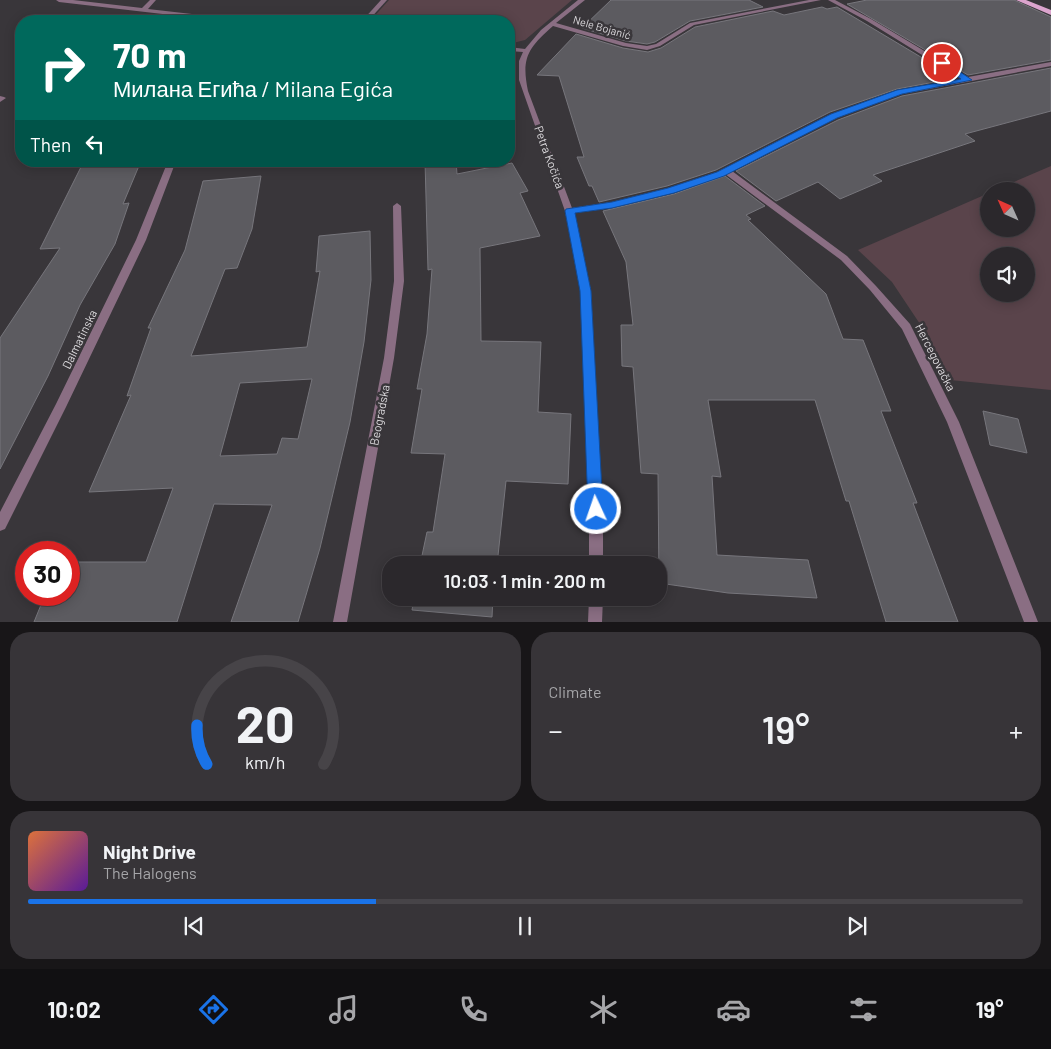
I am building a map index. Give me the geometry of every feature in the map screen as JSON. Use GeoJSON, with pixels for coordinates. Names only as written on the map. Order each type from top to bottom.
{"type":"FeatureCollection","features":[{"type":"Feature","properties":{"kind":"main road"},"geometry":{"type":"LineString","coordinates":[[1020,0],[1051,13]]}},
{"type":"Feature","properties":{"kind":"street"},"geometry":{"type":"LineString","coordinates":[[59,0],[182,15]]}},
{"type":"Feature","properties":{"kind":"street"},"geometry":{"type":"LineString","coordinates":[[144,10],[153,0]]}},
{"type":"Feature","properties":{"kind":"street"},"geometry":{"type":"LineString","coordinates":[[370,15],[384,0]]}},
{"type":"Feature","properties":{"kind":"street"},"geometry":{"type":"LineString","coordinates":[[515,50],[527,51],[536,37],[582,0]]}},
{"type":"Feature","properties":{"kind":"street","name":"Nele Bojanić"},"geometry":{"type":"LineString","coordinates":[[553,24],[625,45],[647,48],[658,45],[692,24],[818,0]]}},
{"type":"Feature","properties":{"kind":"street"},"geometry":{"type":"LineString","coordinates":[[831,0],[870,20],[968,80]]}},
{"type":"Feature","properties":{"kind":"street","name":"Petra Kočića"},"geometry":{"type":"LineString","coordinates":[[527,51],[524,55],[520,72],[525,91],[570,211],[586,291],[596,556]]}},
{"type":"Feature","properties":{"kind":"street"},"geometry":{"type":"LineString","coordinates":[[570,211],[612,205],[671,190],[726,171],[834,116],[900,92],[1051,64]]}},
{"type":"Feature","properties":{"kind":"street","name":"Dalmatinska"},"geometry":{"type":"LineString","coordinates":[[0,525],[141,240],[170,167]]}},
{"type":"Feature","properties":{"kind":"street","name":"Hercegovačka"},"geometry":{"type":"LineString","coordinates":[[726,171],[844,258],[873,288],[906,327],[953,422],[1031,622]]}},
{"type":"Feature","properties":{"kind":"street","name":"Beogradska"},"geometry":{"type":"LineString","coordinates":[[340,622],[389,358],[399,281],[397,206]]}},
{"type":"Feature","properties":{"kind":"street"},"geometry":{"type":"LineString","coordinates":[[595,622],[596,606]]}},
{"type":"Feature","properties":{"kind":"shaded area"},"geometry":{"type":"Polygon","coordinates":[[[389,0],[572,0],[525,40],[515,42],[515,15],[375,15],[389,0]]]}},
{"type":"Feature","properties":{"kind":"shaded area"},"geometry":{"type":"Polygon","coordinates":[[[1051,166],[1051,390],[950,380],[924,330],[892,282],[858,250],[980,197],[980,238],[1035,238],[1035,182],[1014,182],[1051,166]]]}},
{"type":"Feature","properties":{"kind":"building"},"geometry":{"type":"Polygon","coordinates":[[[611,0],[749,0],[763,7],[690,21],[655,42],[647,44],[626,41],[582,28],[611,0]]]}},
{"type":"Feature","properties":{"kind":"building"},"geometry":{"type":"Polygon","coordinates":[[[867,0],[1014,0],[1051,17],[1051,60],[968,75],[847,4],[867,0]]]}},
{"type":"Feature","properties":{"kind":"building"},"geometry":{"type":"Polygon","coordinates":[[[822,7],[827,9],[837,7],[956,78],[897,89],[830,112],[716,170],[667,186],[599,202],[592,186],[589,186],[577,157],[584,157],[559,76],[537,75],[576,34],[623,48],[648,52],[661,48],[695,27],[773,11],[784,15],[822,7]]]}},
{"type":"Feature","properties":{"kind":"building"},"geometry":{"type":"Polygon","coordinates":[[[1051,68],[1051,111],[965,134],[975,141],[873,175],[882,181],[840,199],[818,182],[776,201],[736,171],[838,120],[902,96],[1051,68]]]}},
{"type":"Feature","properties":{"kind":"building"},"geometry":{"type":"Polygon","coordinates":[[[81,167],[138,167],[123,204],[129,203],[115,244],[80,305],[48,376],[0,469],[0,338],[60,248],[40,249],[81,167]]]}},
{"type":"Feature","properties":{"kind":"building"},"geometry":{"type":"Polygon","coordinates":[[[425,167],[456,167],[457,174],[492,167],[514,167],[528,191],[520,193],[540,236],[480,248],[481,341],[541,342],[538,412],[571,414],[568,484],[506,481],[498,556],[422,556],[427,532],[433,532],[445,454],[411,453],[422,389],[417,389],[427,334],[432,269],[428,270],[425,167]]]}},
{"type":"Feature","properties":{"kind":"building"},"geometry":{"type":"Polygon","coordinates":[[[261,176],[252,229],[237,268],[225,269],[191,356],[307,347],[320,271],[316,272],[319,236],[370,231],[371,280],[364,342],[350,422],[320,548],[298,622],[231,622],[272,505],[214,504],[177,622],[34,622],[41,606],[80,606],[80,562],[146,562],[173,488],[89,492],[131,395],[127,396],[151,328],[148,328],[185,250],[203,181],[261,176]],[[312,379],[240,383],[220,456],[277,454],[282,438],[298,439],[312,379]]]}},
{"type":"Feature","properties":{"kind":"building"},"geometry":{"type":"Polygon","coordinates":[[[725,176],[765,206],[746,215],[751,219],[748,220],[826,294],[843,339],[863,340],[891,411],[881,411],[917,503],[913,503],[958,622],[886,622],[849,501],[846,501],[815,400],[708,400],[721,477],[712,476],[717,555],[808,560],[817,598],[728,593],[667,584],[667,556],[659,556],[658,474],[641,473],[633,367],[622,366],[621,325],[633,325],[626,262],[603,211],[674,194],[725,176]]]}},
{"type":"Feature","properties":{"kind":"building"},"geometry":{"type":"Polygon","coordinates":[[[983,411],[1018,419],[1027,453],[990,445],[983,411]]]}},
{"type":"Feature","properties":{"kind":"building"},"geometry":{"type":"Polygon","coordinates":[[[413,606],[493,606],[492,617],[412,610],[413,606]]]}},
{"type":"Feature","properties":{"kind":"route"},"geometry":{"type":"LineString","coordinates":[[596,509],[586,291],[570,211],[612,205],[671,190],[720,174],[834,116],[900,92],[968,80],[942,63]]}}]}
